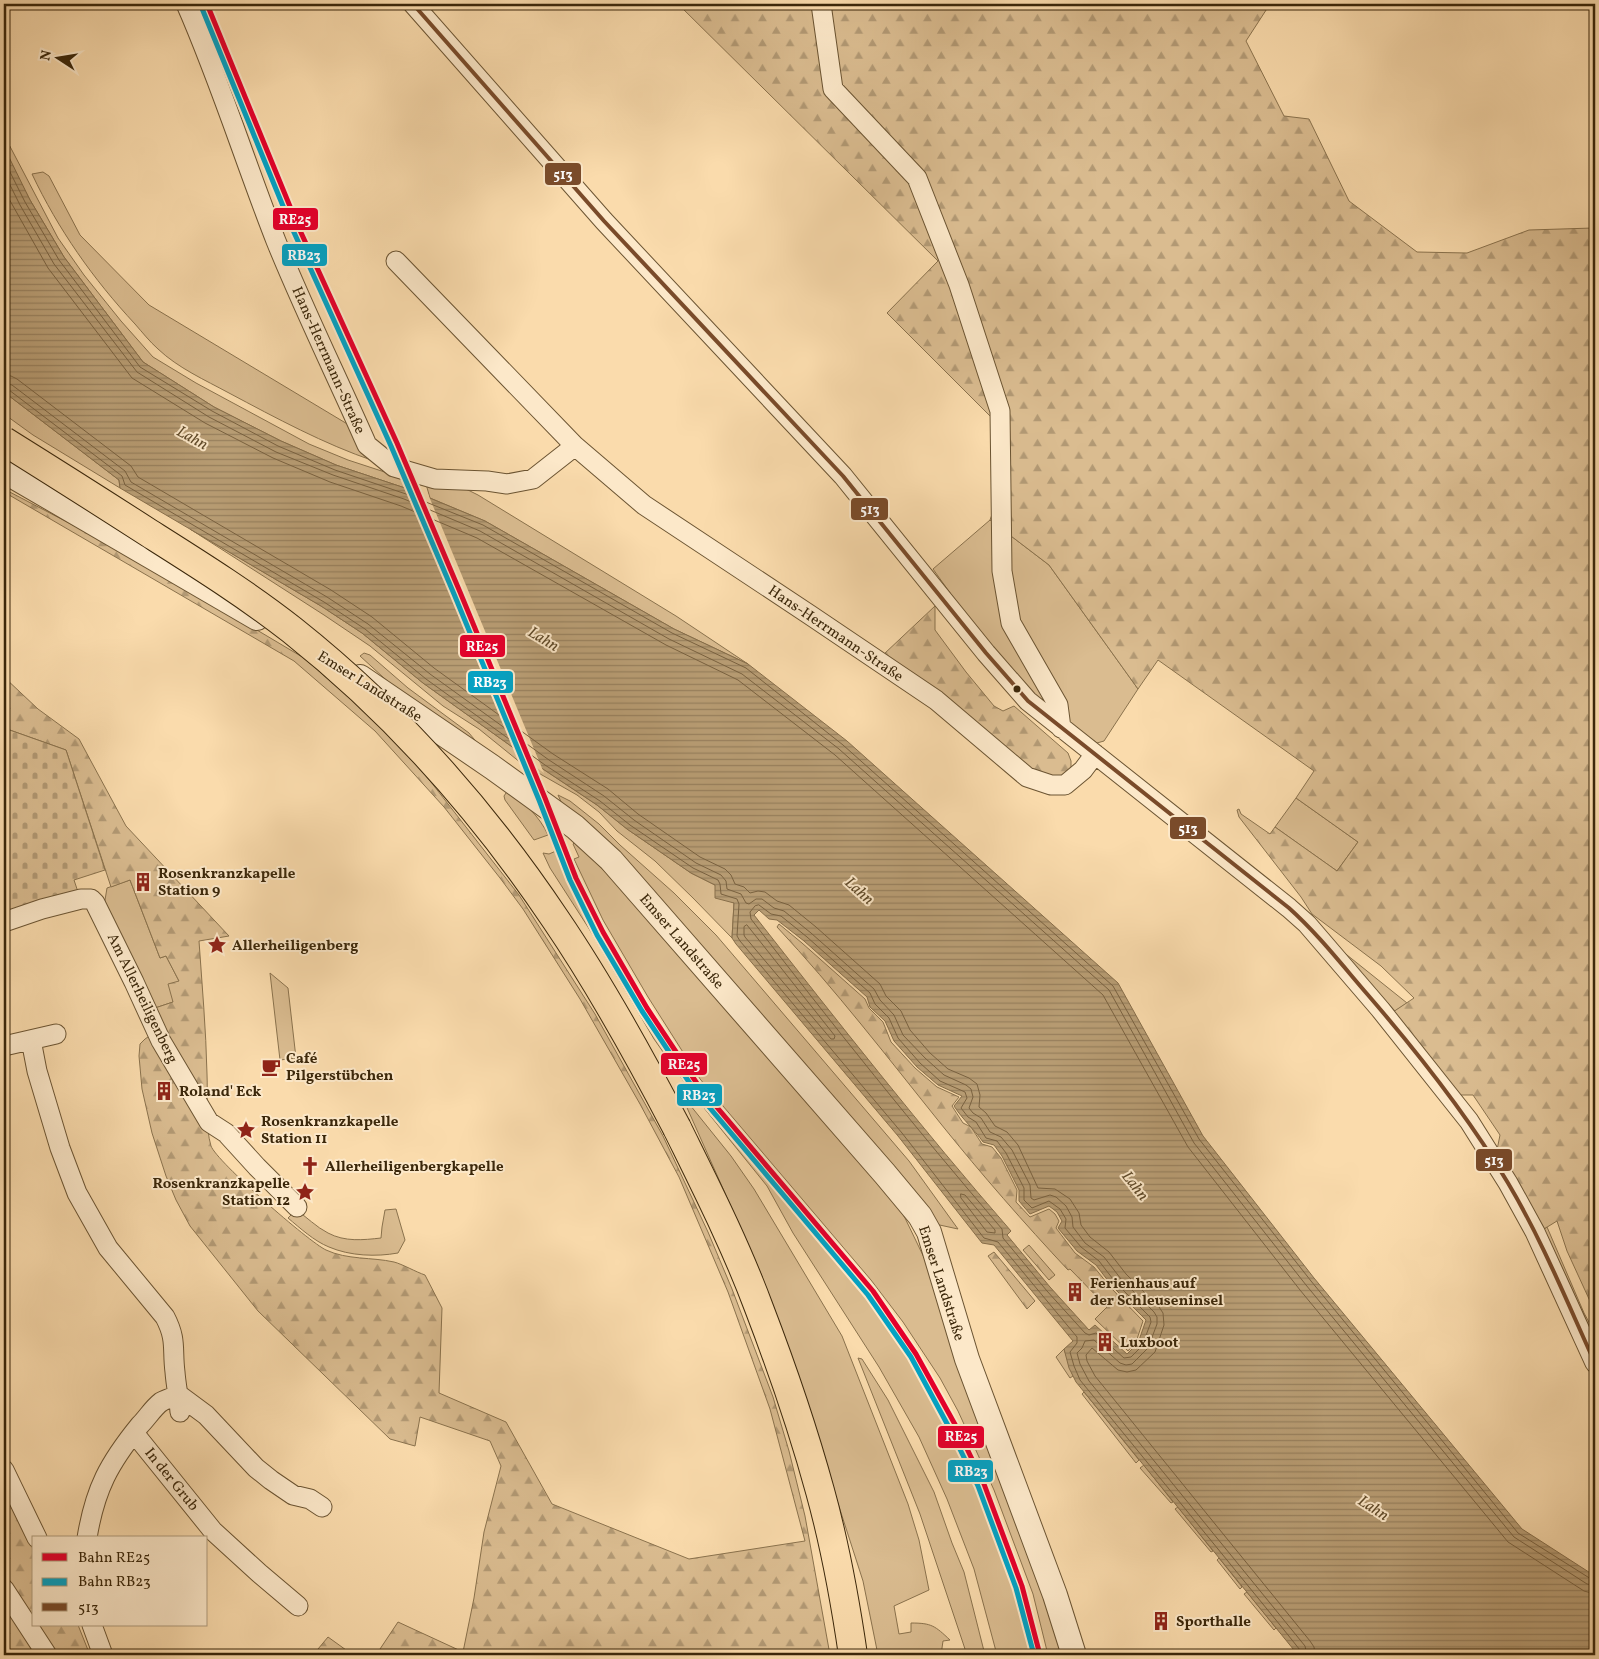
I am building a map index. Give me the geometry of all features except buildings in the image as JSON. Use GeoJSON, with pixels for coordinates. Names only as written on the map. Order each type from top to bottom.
{"type":"FeatureCollection","features":[{"type":"Feature","properties":{"kind":"main road"},"geometry":{"type":"LineString","coordinates":[[4,441],[205,568],[249,598],[332,664],[410,737],[512,858],[557,921],[607,1000],[677,1128],[720,1216],[759,1306],[792,1399],[820,1492],[843,1593],[852,1655]]}},
{"type":"Feature","properties":{"kind":"street","name":"Hans-Herrmann-Straße"},"geometry":{"type":"LineString","coordinates":[[186,4],[205,46],[277,241],[367,445],[394,467],[435,479],[487,480],[508,484],[533,479],[575,446]]}},
{"type":"Feature","properties":{"kind":"street"},"geometry":{"type":"LineString","coordinates":[[413,4],[604,220],[842,476],[1028,702],[1307,924],[1380,1009],[1469,1121],[1508,1183],[1535,1232],[1595,1363]]}},
{"type":"Feature","properties":{"kind":"street"},"geometry":{"type":"LineString","coordinates":[[821,4],[833,89],[917,178],[959,285],[1000,411],[1002,570],[1011,623],[1058,705],[1061,728]]}},
{"type":"Feature","properties":{"kind":"street","name":"Hans-Herrmann-Straße"},"geometry":{"type":"LineString","coordinates":[[396,261],[575,446],[644,505],[936,700],[1027,777],[1051,785],[1065,785],[1083,770],[1095,754]]}},
{"type":"Feature","properties":{"kind":"street","name":"Emser Landstraße"},"geometry":{"type":"LineString","coordinates":[[4,471],[361,678],[492,767],[575,827],[611,860],[920,1216],[929,1232],[967,1360],[1055,1595],[1074,1655]]}},
{"type":"Feature","properties":{"kind":"street","name":"Am Allerheiligenberg"},"geometry":{"type":"LineString","coordinates":[[4,922],[42,909],[81,899],[95,902],[161,1041],[209,1122],[226,1133],[297,1207]]}},
{"type":"Feature","properties":{"kind":"street"},"geometry":{"type":"LineString","coordinates":[[4,1046],[56,1034]]}},
{"type":"Feature","properties":{"kind":"street"},"geometry":{"type":"LineString","coordinates":[[31,1040],[37,1071],[60,1148],[77,1193],[108,1248],[165,1318],[171,1330],[175,1346],[174,1372],[179,1403]]}},
{"type":"Feature","properties":{"kind":"street"},"geometry":{"type":"LineString","coordinates":[[87,1536],[94,1502],[103,1478],[134,1432],[159,1404],[179,1403],[206,1414],[256,1468],[293,1495],[310,1499],[322,1507]]}},
{"type":"Feature","properties":{"kind":"street","name":"In der Grub"},"geometry":{"type":"LineString","coordinates":[[134,1432],[213,1530],[298,1606]]}},
{"type":"Feature","properties":{"kind":"street"},"geometry":{"type":"LineString","coordinates":[[4,1470],[36,1536]]}},
{"type":"Feature","properties":{"kind":"street"},"geometry":{"type":"LineString","coordinates":[[4,1589],[47,1655]]}},
{"type":"Feature","properties":{"kind":"street"},"geometry":{"type":"LineString","coordinates":[[92,1626],[104,1655]]}},
{"type":"Feature","properties":{"kind":"green space"},"geometry":{"type":"Polygon","coordinates":[[[678,4],[1270,4],[1246,41],[1284,116],[1309,119],[1349,201],[1417,252],[1467,253],[1529,230],[1593,228],[1595,231],[1595,1312],[1567,1251],[1557,1221],[1544,1229],[1497,1150],[1500,1135],[1473,1095],[1460,1095],[1393,1012],[1414,998],[1381,966],[1312,914],[1239,817],[1237,810],[1239,809],[1241,814],[1270,834],[1275,827],[1337,871],[1358,842],[1296,798],[1314,771],[1158,660],[1138,689],[1049,565],[990,520],[1006,476],[1003,429],[887,313],[938,261],[678,4]]]}},
{"type":"Feature","properties":{"kind":"green space"},"geometry":{"type":"Polygon","coordinates":[[[4,135],[58,238],[84,275],[153,357],[196,383],[309,444],[348,460],[403,478],[408,489],[336,465],[281,441],[214,407],[143,362],[64,257],[30,200],[5,152],[4,135]]]}},
{"type":"Feature","properties":{"kind":"green space"},"geometry":{"type":"Polygon","coordinates":[[[43,172],[49,176],[80,235],[149,305],[354,428],[374,461],[319,439],[264,412],[192,373],[166,356],[146,337],[105,289],[65,234],[32,174],[43,172]]]}},
{"type":"Feature","properties":{"kind":"green space"},"geometry":{"type":"Polygon","coordinates":[[[4,392],[119,480],[120,488],[33,435],[4,414],[4,392]]]}},
{"type":"Feature","properties":{"kind":"green space"},"geometry":{"type":"Polygon","coordinates":[[[426,484],[464,488],[478,495],[676,616],[748,664],[674,629],[485,521],[430,498],[426,484]]]}},
{"type":"Feature","properties":{"kind":"green space"},"geometry":{"type":"Polygon","coordinates":[[[4,489],[134,557],[304,658],[372,717],[420,768],[519,895],[595,1014],[663,1136],[708,1232],[732,1289],[773,1397],[789,1451],[805,1516],[830,1655],[376,1655],[398,1622],[463,1652],[474,1598],[484,1532],[501,1466],[490,1441],[420,1417],[415,1446],[390,1439],[258,1311],[190,1226],[166,1176],[152,1133],[142,1089],[139,1056],[140,1044],[151,1035],[152,1009],[173,1002],[168,984],[179,981],[166,956],[160,958],[130,880],[111,887],[66,750],[4,728],[4,677],[38,709],[79,739],[126,826],[229,936],[199,941],[206,1040],[207,1120],[211,1146],[229,1168],[264,1201],[316,1244],[326,1250],[342,1255],[394,1262],[425,1275],[442,1308],[439,1393],[506,1422],[552,1504],[689,1559],[805,1541],[770,1409],[728,1292],[679,1177],[640,1104],[580,999],[523,909],[444,807],[375,731],[294,661],[4,492],[4,489]]]}},
{"type":"Feature","properties":{"kind":"green space"},"geometry":{"type":"Polygon","coordinates":[[[990,520],[1049,565],[1138,689],[1104,741],[1097,743],[1028,690],[968,618],[933,569],[990,520]]]}},
{"type":"Feature","properties":{"kind":"green space"},"geometry":{"type":"Polygon","coordinates":[[[190,529],[321,606],[362,633],[423,683],[543,769],[597,805],[627,829],[691,873],[715,885],[734,903],[732,938],[655,861],[617,831],[599,812],[577,795],[521,763],[479,729],[443,706],[370,646],[190,529]]]}},
{"type":"Feature","properties":{"kind":"green space"},"geometry":{"type":"Polygon","coordinates":[[[935,606],[935,630],[994,706],[1003,711],[1014,706],[1068,753],[1071,768],[1062,777],[1041,774],[1021,763],[884,654],[935,606]]]}},
{"type":"Feature","properties":{"kind":"green space"},"geometry":{"type":"Polygon","coordinates":[[[364,653],[370,655],[408,688],[469,733],[479,745],[395,688],[360,656],[364,653]]]}},
{"type":"Feature","properties":{"kind":"green space"},"geometry":{"type":"Polygon","coordinates":[[[4,728],[66,750],[105,870],[74,880],[78,892],[4,915],[4,728]]]}},
{"type":"Feature","properties":{"kind":"green space"},"geometry":{"type":"Polygon","coordinates":[[[508,790],[531,810],[541,822],[548,835],[534,840],[505,800],[504,796],[508,790]]]}},
{"type":"Feature","properties":{"kind":"green space"},"geometry":{"type":"Polygon","coordinates":[[[558,795],[570,801],[599,824],[674,893],[716,935],[909,1161],[958,1229],[935,1224],[718,970],[688,930],[562,804],[558,795]]]}},
{"type":"Feature","properties":{"kind":"green space"},"geometry":{"type":"Polygon","coordinates":[[[1296,798],[1358,842],[1337,871],[1275,827],[1296,798]]]}},
{"type":"Feature","properties":{"kind":"green space"},"geometry":{"type":"Polygon","coordinates":[[[576,841],[656,926],[887,1190],[905,1218],[930,1270],[1064,1655],[1048,1655],[1033,1594],[994,1490],[958,1411],[940,1378],[903,1322],[871,1280],[700,1079],[648,997],[603,920],[574,859],[579,857],[573,844],[576,841]]]}},
{"type":"Feature","properties":{"kind":"green space"},"geometry":{"type":"Polygon","coordinates":[[[556,851],[592,924],[614,963],[643,1012],[680,1067],[717,1116],[837,1257],[900,1343],[926,1385],[971,1471],[1010,1569],[1029,1633],[1033,1655],[997,1655],[974,1569],[947,1499],[919,1437],[879,1367],[793,1233],[767,1186],[692,1093],[654,1039],[588,927],[550,868],[543,853],[549,854],[556,851]]]}},
{"type":"Feature","properties":{"kind":"green space"},"geometry":{"type":"Polygon","coordinates":[[[130,880],[160,958],[166,956],[179,981],[173,1002],[152,1009],[104,906],[107,888],[130,880]]]}},
{"type":"Feature","properties":{"kind":"green space"},"geometry":{"type":"Polygon","coordinates":[[[779,924],[865,999],[869,1008],[883,1022],[891,1042],[915,1068],[937,1087],[959,1097],[952,1106],[963,1123],[971,1127],[982,1144],[992,1147],[1001,1158],[1017,1190],[1016,1202],[1030,1217],[1049,1209],[1055,1214],[1059,1221],[1056,1228],[1075,1253],[1094,1267],[1111,1288],[1143,1321],[1136,1342],[1128,1351],[1095,1319],[1107,1307],[1070,1269],[1068,1270],[1019,1217],[956,1143],[840,999],[777,927],[779,924]]]}},
{"type":"Feature","properties":{"kind":"green space"},"geometry":{"type":"Polygon","coordinates":[[[1329,939],[1347,955],[1407,1003],[1395,1011],[1329,939]]]}},
{"type":"Feature","properties":{"kind":"green space"},"geometry":{"type":"Polygon","coordinates":[[[270,973],[288,988],[296,1058],[280,1060],[270,973]]]}},
{"type":"Feature","properties":{"kind":"green space"},"geometry":{"type":"Polygon","coordinates":[[[686,1100],[731,1156],[754,1189],[842,1336],[908,1504],[919,1540],[929,1590],[894,1606],[899,1634],[911,1632],[911,1623],[933,1626],[950,1640],[943,1641],[941,1655],[878,1655],[863,1581],[794,1367],[761,1274],[684,1101],[686,1100]]]}},
{"type":"Feature","properties":{"kind":"green space"},"geometry":{"type":"Polygon","coordinates":[[[396,1209],[405,1240],[398,1253],[381,1255],[354,1254],[329,1247],[313,1238],[288,1218],[296,1210],[319,1228],[334,1236],[354,1240],[381,1238],[385,1210],[396,1209]]]}},
{"type":"Feature","properties":{"kind":"green space"},"geometry":{"type":"Polygon","coordinates":[[[1547,1227],[1584,1313],[1595,1333],[1595,1345],[1544,1229],[1547,1227]]]}},
{"type":"Feature","properties":{"kind":"green space"},"geometry":{"type":"Polygon","coordinates":[[[1029,1245],[1055,1275],[1049,1280],[1023,1250],[1029,1245]]]}},
{"type":"Feature","properties":{"kind":"green space"},"geometry":{"type":"Polygon","coordinates":[[[994,1252],[1035,1301],[1027,1309],[988,1256],[994,1252]]]}},
{"type":"Feature","properties":{"kind":"green space"},"geometry":{"type":"Polygon","coordinates":[[[1064,1349],[1073,1376],[1070,1378],[1056,1357],[1064,1349]]]}},
{"type":"Feature","properties":{"kind":"green space"},"geometry":{"type":"Polygon","coordinates":[[[858,1358],[862,1359],[888,1400],[934,1492],[964,1572],[985,1655],[967,1655],[920,1514],[858,1358]]]}},
{"type":"Feature","properties":{"kind":"green space"},"geometry":{"type":"Polygon","coordinates":[[[1084,1392],[1139,1460],[1136,1463],[1082,1394],[1084,1392]]]}},
{"type":"Feature","properties":{"kind":"green space"},"geometry":{"type":"Polygon","coordinates":[[[1144,1465],[1173,1502],[1171,1503],[1140,1468],[1144,1465]]]}},
{"type":"Feature","properties":{"kind":"green space"},"geometry":{"type":"Polygon","coordinates":[[[4,1492],[32,1547],[32,1626],[78,1626],[90,1655],[4,1655],[4,1492]]]}},
{"type":"Feature","properties":{"kind":"green space"},"geometry":{"type":"Polygon","coordinates":[[[1178,1507],[1213,1551],[1211,1552],[1175,1509],[1178,1507]]]}},
{"type":"Feature","properties":{"kind":"green space"},"geometry":{"type":"Polygon","coordinates":[[[1219,1558],[1242,1587],[1240,1589],[1217,1560],[1219,1558]]]}},
{"type":"Feature","properties":{"kind":"green space"},"geometry":{"type":"Polygon","coordinates":[[[1247,1592],[1276,1628],[1274,1630],[1244,1594],[1247,1592]]]}},
{"type":"Feature","properties":{"kind":"green space"},"geometry":{"type":"Polygon","coordinates":[[[328,1637],[353,1655],[313,1655],[328,1637]]]}},
{"type":"Feature","properties":{"kind":"water","name":"Lahn"},"geometry":{"type":"Polygon","coordinates":[[[4,147],[30,200],[64,257],[143,362],[214,407],[281,441],[336,465],[408,489],[485,521],[674,629],[748,664],[847,741],[1118,983],[1203,1136],[1314,1278],[1522,1529],[1595,1576],[1595,1655],[1421,1655],[1415,1653],[1408,1655],[1298,1655],[1076,1382],[1069,1368],[1064,1349],[1073,1341],[994,1245],[982,1243],[898,1136],[736,944],[732,938],[734,903],[715,898],[715,885],[691,873],[627,829],[597,805],[543,769],[423,683],[362,633],[321,606],[120,488],[119,480],[4,392],[4,147]],[[759,910],[754,915],[913,1114],[1011,1231],[1007,1235],[1089,1330],[1095,1325],[1127,1354],[1138,1343],[1146,1320],[1112,1286],[1096,1265],[1077,1251],[1058,1228],[1062,1221],[1057,1212],[1049,1206],[1030,1214],[1019,1201],[1019,1190],[1002,1156],[994,1145],[983,1142],[954,1106],[962,1096],[938,1085],[917,1067],[894,1041],[885,1021],[870,1007],[867,997],[804,941],[777,920],[769,919],[759,910]]]}},
{"type":"Feature","properties":{"kind":"pier"},"geometry":{"type":"Polygon","coordinates":[[[405,485],[428,494],[544,773],[515,752],[405,485]]]}},
{"type":"Feature","properties":{"kind":"rail line","name":"RE25"},"geometry":{"type":"LineString","coordinates":[[207,4],[298,226],[397,443],[460,592],[576,878],[603,932],[647,1008],[698,1085],[873,1291],[916,1354],[957,1428],[984,1484],[1022,1586],[1040,1655]]}},
{"type":"Feature","properties":{"kind":"rail line","name":"RB23"},"geometry":{"type":"LineString","coordinates":[[201,6],[292,228],[391,446],[539,800],[570,880],[597,935],[642,1011],[693,1088],[868,1295],[911,1357],[978,1486],[1016,1588],[1034,1655]]}},
{"type":"Feature","properties":{"kind":"transit line","name":"513"},"geometry":{"type":"LineString","coordinates":[[413,4],[604,221],[843,476],[986,653],[1028,701],[1289,908],[1330,950],[1424,1063],[1460,1110],[1493,1158],[1532,1227],[1595,1363]]}},
{"type":"Feature","properties":{"kind":"place","name":"Rosenkranzkapelle Station 9"},"geometry":{"type":"Point","coordinates":[143,882]}},
{"type":"Feature","properties":{"kind":"place","name":"Allerheiligenberg"},"geometry":{"type":"Point","coordinates":[217,945]}},
{"type":"Feature","properties":{"kind":"place","name":"Café Pilgerstübchen"},"geometry":{"type":"Point","coordinates":[271,1067]}},
{"type":"Feature","properties":{"kind":"place","name":"Roland' Eck"},"geometry":{"type":"Point","coordinates":[164,1091]}},
{"type":"Feature","properties":{"kind":"place","name":"Rosenkranzkapelle Station 11"},"geometry":{"type":"Point","coordinates":[246,1130]}},
{"type":"Feature","properties":{"kind":"place","name":"Allerheiligenbergkapelle"},"geometry":{"type":"Point","coordinates":[310,1166]}},
{"type":"Feature","properties":{"kind":"place","name":"Rosenkranzkapelle Station 12"},"geometry":{"type":"Point","coordinates":[305,1192]}},
{"type":"Feature","properties":{"kind":"place","name":"Ferienhaus auf der Schleuseninsel"},"geometry":{"type":"Point","coordinates":[1075,1292]}},
{"type":"Feature","properties":{"kind":"place","name":"Luxboot"},"geometry":{"type":"Point","coordinates":[1105,1342]}},
{"type":"Feature","properties":{"kind":"place","name":"Sporthalle"},"geometry":{"type":"Point","coordinates":[1161,1621]}}]}
